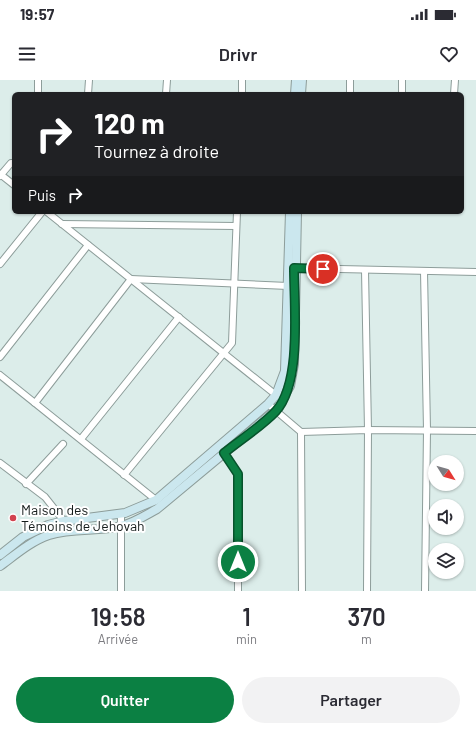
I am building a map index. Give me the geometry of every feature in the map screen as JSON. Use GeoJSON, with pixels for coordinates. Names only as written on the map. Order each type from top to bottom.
{"type":"FeatureCollection","features":[{"type":"Feature","properties":{"kind":"main road"},"geometry":{"type":"LineString","coordinates":[[295,92],[296,80]]}},
{"type":"Feature","properties":{"kind":"main road"},"geometry":{"type":"LineString","coordinates":[[301,92],[302,80]]}},
{"type":"Feature","properties":{"kind":"main road"},"geometry":{"type":"LineString","coordinates":[[0,555],[23,537],[35,530],[64,521],[121,514],[137,510],[156,500],[268,404],[276,395],[285,371],[290,214]]}},
{"type":"Feature","properties":{"kind":"main road"},"geometry":{"type":"LineString","coordinates":[[0,566],[30,544],[50,535],[68,530],[121,526],[157,509],[276,410],[290,386],[294,364],[294,268],[297,214]]}},
{"type":"Feature","properties":{"kind":"street"},"geometry":{"type":"LineString","coordinates":[[38,80],[38,92]]}},
{"type":"Feature","properties":{"kind":"street"},"geometry":{"type":"LineString","coordinates":[[88,92],[89,80]]}},
{"type":"Feature","properties":{"kind":"street"},"geometry":{"type":"LineString","coordinates":[[166,92],[167,80]]}},
{"type":"Feature","properties":{"kind":"street"},"geometry":{"type":"LineString","coordinates":[[242,80],[242,92]]}},
{"type":"Feature","properties":{"kind":"street"},"geometry":{"type":"LineString","coordinates":[[350,80],[350,92]]}},
{"type":"Feature","properties":{"kind":"street"},"geometry":{"type":"LineString","coordinates":[[402,80],[402,92]]}},
{"type":"Feature","properties":{"kind":"street"},"geometry":{"type":"LineString","coordinates":[[454,92],[455,80]]}},
{"type":"Feature","properties":{"kind":"street"},"geometry":{"type":"LineString","coordinates":[[12,163],[0,175],[12,184]]}},
{"type":"Feature","properties":{"kind":"street"},"geometry":{"type":"LineString","coordinates":[[0,264],[40,214]]}},
{"type":"Feature","properties":{"kind":"street"},"geometry":{"type":"LineString","coordinates":[[50,214],[276,395]]}},
{"type":"Feature","properties":{"kind":"street"},"geometry":{"type":"LineString","coordinates":[[124,474],[232,343],[237,214]]}},
{"type":"Feature","properties":{"kind":"street"},"geometry":{"type":"LineString","coordinates":[[62,224],[236,226]]}},
{"type":"Feature","properties":{"kind":"street"},"geometry":{"type":"LineString","coordinates":[[0,356],[88,245]]}},
{"type":"Feature","properties":{"kind":"street"},"geometry":{"type":"LineString","coordinates":[[294,268],[476,272]]}},
{"type":"Feature","properties":{"kind":"street"},"geometry":{"type":"LineString","coordinates":[[365,270],[368,430],[367,591]]}},
{"type":"Feature","properties":{"kind":"street"},"geometry":{"type":"LineString","coordinates":[[424,271],[427,430],[425,591]]}},
{"type":"Feature","properties":{"kind":"street"},"geometry":{"type":"LineString","coordinates":[[131,279],[288,286]]}},
{"type":"Feature","properties":{"kind":"street"},"geometry":{"type":"LineString","coordinates":[[35,403],[131,279]]}},
{"type":"Feature","properties":{"kind":"street"},"geometry":{"type":"LineString","coordinates":[[81,440],[179,317]]}},
{"type":"Feature","properties":{"kind":"street"},"geometry":{"type":"LineString","coordinates":[[0,375],[156,500]]}},
{"type":"Feature","properties":{"kind":"street"},"geometry":{"type":"LineString","coordinates":[[268,404],[301,432],[368,430],[476,431]]}},
{"type":"Feature","properties":{"kind":"street"},"geometry":{"type":"LineString","coordinates":[[301,432],[302,591]]}},
{"type":"Feature","properties":{"kind":"street"},"geometry":{"type":"LineString","coordinates":[[26,484],[63,444]]}},
{"type":"Feature","properties":{"kind":"street"},"geometry":{"type":"LineString","coordinates":[[219,446],[238,474],[238,591]]}},
{"type":"Feature","properties":{"kind":"street"},"geometry":{"type":"LineString","coordinates":[[0,463],[45,497],[64,521]]}},
{"type":"Feature","properties":{"kind":"street"},"geometry":{"type":"LineString","coordinates":[[121,514],[121,591]]}},
{"type":"Feature","properties":{"kind":"place","name":"Maison des Témoins de Jehovah"},"geometry":{"type":"Point","coordinates":[13,518]}},
{"type":"Feature","properties":{"kind":"route"},"geometry":{"type":"LineString","coordinates":[[238,562],[238,474],[224,453],[276,410],[284,399],[290,386],[294,364],[294,268],[323,269]]}}]}
